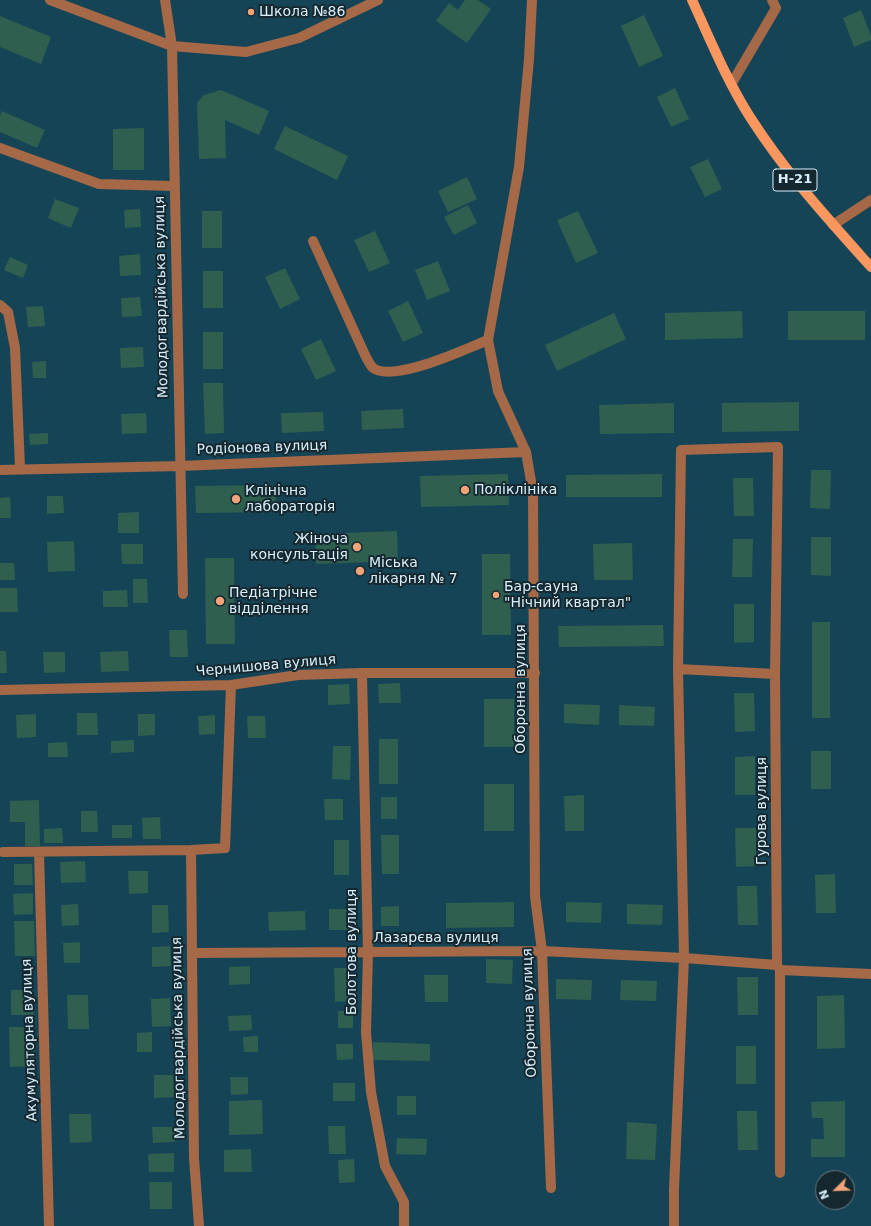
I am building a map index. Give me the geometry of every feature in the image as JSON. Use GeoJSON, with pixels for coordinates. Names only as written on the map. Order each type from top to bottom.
{"type":"FeatureCollection","features":[{"type":"Feature","properties":{"kind":"main road","name":"Н-21"},"geometry":{"type":"LineString","coordinates":[[692,0],[732,83],[750,116],[782,165],[833,225],[871,266]]}},
{"type":"Feature","properties":{"kind":"street"},"geometry":{"type":"LineString","coordinates":[[50,0],[172,46],[246,52],[299,38],[378,0]]}},
{"type":"Feature","properties":{"kind":"street","name":"Молодогвардійська вулиця"},"geometry":{"type":"LineString","coordinates":[[165,0],[172,46],[183,594]]}},
{"type":"Feature","properties":{"kind":"street"},"geometry":{"type":"LineString","coordinates":[[312,241],[365,355],[373,368],[387,373],[407,370],[439,360],[488,340],[519,167],[529,60],[532,0]]}},
{"type":"Feature","properties":{"kind":"street"},"geometry":{"type":"LineString","coordinates":[[732,83],[776,8],[772,0]]}},
{"type":"Feature","properties":{"kind":"street"},"geometry":{"type":"LineString","coordinates":[[0,148],[98,184],[174,186]]}},
{"type":"Feature","properties":{"kind":"street"},"geometry":{"type":"LineString","coordinates":[[833,225],[871,200]]}},
{"type":"Feature","properties":{"kind":"street"},"geometry":{"type":"LineString","coordinates":[[0,305],[8,312],[15,348],[20,468]]}},
{"type":"Feature","properties":{"kind":"street","name":"Оборонна вулиця"},"geometry":{"type":"LineString","coordinates":[[488,340],[498,391],[526,452],[533,493],[535,896],[542,951],[551,1188]]}},
{"type":"Feature","properties":{"kind":"street","name":"Гурова вулиця"},"geometry":{"type":"LineString","coordinates":[[678,669],[681,450],[778,447],[775,674],[780,1173]]}},
{"type":"Feature","properties":{"kind":"street","name":"Родіонова вулиця"},"geometry":{"type":"LineString","coordinates":[[0,470],[20,468],[180,466],[526,452]]}},
{"type":"Feature","properties":{"kind":"street"},"geometry":{"type":"LineString","coordinates":[[674,1226],[674,1188],[684,958],[678,669],[775,674]]}},
{"type":"Feature","properties":{"kind":"street","name":"Чернишова вулиця"},"geometry":{"type":"LineString","coordinates":[[0,690],[232,685],[298,675],[535,672]]}},
{"type":"Feature","properties":{"kind":"street","name":"Болотова вулиця"},"geometry":{"type":"LineString","coordinates":[[362,673],[368,952],[366,1032],[371,1092],[385,1166],[404,1202],[404,1226]]}},
{"type":"Feature","properties":{"kind":"street"},"geometry":{"type":"LineString","coordinates":[[3,852],[191,850],[225,848],[232,685]]}},
{"type":"Feature","properties":{"kind":"street","name":"Молодогвардійська вулиця"},"geometry":{"type":"LineString","coordinates":[[191,850],[194,1158],[199,1226]]}},
{"type":"Feature","properties":{"kind":"street","name":"Акумуляторна вулиця"},"geometry":{"type":"LineString","coordinates":[[39,852],[49,1226]]}},
{"type":"Feature","properties":{"kind":"street","name":"Лазарєва вулиця"},"geometry":{"type":"LineString","coordinates":[[192,953],[542,951],[684,958],[778,968],[871,974]]}},
{"type":"Feature","properties":{"kind":"building"},"geometry":{"type":"Polygon","coordinates":[[[465,0],[478,0],[491,9],[467,43],[436,21],[449,3],[458,10],[465,0]]]}},
{"type":"Feature","properties":{"kind":"building"},"geometry":{"type":"Polygon","coordinates":[[[861,10],[871,36],[871,40],[854,47],[843,18],[861,10]]]}},
{"type":"Feature","properties":{"kind":"building"},"geometry":{"type":"Polygon","coordinates":[[[644,15],[663,56],[639,67],[621,26],[644,15]]]}},
{"type":"Feature","properties":{"kind":"building"},"geometry":{"type":"Polygon","coordinates":[[[0,16],[51,37],[41,64],[0,47],[0,16]]]}},
{"type":"Feature","properties":{"kind":"building"},"geometry":{"type":"Polygon","coordinates":[[[675,88],[689,119],[671,127],[657,97],[675,88]]]}},
{"type":"Feature","properties":{"kind":"building"},"geometry":{"type":"Polygon","coordinates":[[[221,90],[269,111],[259,135],[225,120],[226,158],[199,159],[197,103],[204,95],[221,90]]]}},
{"type":"Feature","properties":{"kind":"building"},"geometry":{"type":"Polygon","coordinates":[[[2,111],[45,130],[37,148],[0,132],[0,116],[2,111]]]}},
{"type":"Feature","properties":{"kind":"building"},"geometry":{"type":"Polygon","coordinates":[[[285,126],[348,156],[337,180],[274,149],[285,126]]]}},
{"type":"Feature","properties":{"kind":"building"},"geometry":{"type":"Polygon","coordinates":[[[144,128],[144,170],[113,170],[113,129],[144,128]]]}},
{"type":"Feature","properties":{"kind":"building"},"geometry":{"type":"Polygon","coordinates":[[[708,159],[722,189],[705,197],[690,167],[708,159]]]}},
{"type":"Feature","properties":{"kind":"building"},"geometry":{"type":"Polygon","coordinates":[[[467,177],[477,199],[448,212],[438,191],[467,177]]]}},
{"type":"Feature","properties":{"kind":"building"},"geometry":{"type":"Polygon","coordinates":[[[55,199],[79,208],[71,228],[48,218],[55,199]]]}},
{"type":"Feature","properties":{"kind":"building"},"geometry":{"type":"Polygon","coordinates":[[[468,205],[477,223],[454,235],[444,217],[468,205]]]}},
{"type":"Feature","properties":{"kind":"building"},"geometry":{"type":"Polygon","coordinates":[[[140,209],[141,227],[125,228],[124,210],[140,209]]]}},
{"type":"Feature","properties":{"kind":"building"},"geometry":{"type":"Polygon","coordinates":[[[202,211],[222,211],[222,248],[202,248],[202,211]]]}},
{"type":"Feature","properties":{"kind":"building"},"geometry":{"type":"Polygon","coordinates":[[[578,211],[598,253],[576,263],[557,220],[578,211]]]}},
{"type":"Feature","properties":{"kind":"building"},"geometry":{"type":"Polygon","coordinates":[[[375,231],[390,263],[369,272],[354,240],[375,231]]]}},
{"type":"Feature","properties":{"kind":"building"},"geometry":{"type":"Polygon","coordinates":[[[140,254],[141,275],[120,276],[119,256],[140,254]]]}},
{"type":"Feature","properties":{"kind":"building"},"geometry":{"type":"Polygon","coordinates":[[[10,257],[28,265],[23,278],[4,270],[10,257]]]}},
{"type":"Feature","properties":{"kind":"building"},"geometry":{"type":"Polygon","coordinates":[[[438,261],[450,291],[427,300],[415,270],[438,261]]]}},
{"type":"Feature","properties":{"kind":"building"},"geometry":{"type":"Polygon","coordinates":[[[285,268],[300,299],[280,309],[265,277],[285,268]]]}},
{"type":"Feature","properties":{"kind":"building"},"geometry":{"type":"Polygon","coordinates":[[[203,271],[223,271],[223,308],[203,308],[203,271]]]}},
{"type":"Feature","properties":{"kind":"building"},"geometry":{"type":"Polygon","coordinates":[[[140,297],[142,316],[122,317],[121,298],[140,297]]]}},
{"type":"Feature","properties":{"kind":"building"},"geometry":{"type":"Polygon","coordinates":[[[408,301],[423,333],[403,342],[388,311],[408,301]]]}},
{"type":"Feature","properties":{"kind":"building"},"geometry":{"type":"Polygon","coordinates":[[[43,306],[45,326],[28,327],[26,307],[43,306]]]}},
{"type":"Feature","properties":{"kind":"building"},"geometry":{"type":"Polygon","coordinates":[[[742,311],[743,338],[665,340],[665,313],[742,311]]]}},
{"type":"Feature","properties":{"kind":"building"},"geometry":{"type":"Polygon","coordinates":[[[788,311],[865,311],[865,340],[788,340],[788,311]]]}},
{"type":"Feature","properties":{"kind":"building"},"geometry":{"type":"Polygon","coordinates":[[[614,313],[626,339],[557,371],[545,345],[614,313]]]}},
{"type":"Feature","properties":{"kind":"building"},"geometry":{"type":"Polygon","coordinates":[[[203,332],[223,332],[223,369],[203,369],[203,332]]]}},
{"type":"Feature","properties":{"kind":"building"},"geometry":{"type":"Polygon","coordinates":[[[321,339],[336,371],[316,380],[301,349],[321,339]]]}},
{"type":"Feature","properties":{"kind":"building"},"geometry":{"type":"Polygon","coordinates":[[[143,347],[144,367],[121,368],[120,348],[143,347]]]}},
{"type":"Feature","properties":{"kind":"building"},"geometry":{"type":"Polygon","coordinates":[[[46,361],[46,378],[33,378],[32,362],[46,361]]]}},
{"type":"Feature","properties":{"kind":"building"},"geometry":{"type":"Polygon","coordinates":[[[203,383],[223,383],[224,433],[205,434],[203,383]]]}},
{"type":"Feature","properties":{"kind":"building"},"geometry":{"type":"Polygon","coordinates":[[[799,402],[799,431],[722,432],[722,403],[799,402]]]}},
{"type":"Feature","properties":{"kind":"building"},"geometry":{"type":"Polygon","coordinates":[[[674,403],[674,433],[600,434],[599,405],[674,403]]]}},
{"type":"Feature","properties":{"kind":"building"},"geometry":{"type":"Polygon","coordinates":[[[403,409],[404,428],[362,430],[361,411],[403,409]]]}},
{"type":"Feature","properties":{"kind":"building"},"geometry":{"type":"Polygon","coordinates":[[[323,412],[324,431],[282,433],[281,413],[323,412]]]}},
{"type":"Feature","properties":{"kind":"building"},"geometry":{"type":"Polygon","coordinates":[[[146,413],[147,433],[122,434],[121,414],[146,413]]]}},
{"type":"Feature","properties":{"kind":"building"},"geometry":{"type":"Polygon","coordinates":[[[48,433],[48,444],[30,445],[29,434],[48,433]]]}},
{"type":"Feature","properties":{"kind":"building"},"geometry":{"type":"Polygon","coordinates":[[[811,470],[831,470],[830,509],[810,508],[811,470]]]}},
{"type":"Feature","properties":{"kind":"building","name":"Поліклініка"},"geometry":{"type":"Polygon","coordinates":[[[508,474],[509,505],[421,507],[420,476],[508,474]]]}},
{"type":"Feature","properties":{"kind":"building"},"geometry":{"type":"Polygon","coordinates":[[[662,474],[662,497],[566,497],[566,475],[662,474]]]}},
{"type":"Feature","properties":{"kind":"building"},"geometry":{"type":"Polygon","coordinates":[[[733,478],[753,478],[754,516],[734,516],[733,478]]]}},
{"type":"Feature","properties":{"kind":"building","name":"Клінічна лабораторія"},"geometry":{"type":"Polygon","coordinates":[[[276,485],[276,512],[196,513],[195,486],[276,485]]]}},
{"type":"Feature","properties":{"kind":"building"},"geometry":{"type":"Polygon","coordinates":[[[47,496],[63,496],[64,513],[47,514],[47,496]]]}},
{"type":"Feature","properties":{"kind":"building"},"geometry":{"type":"Polygon","coordinates":[[[10,497],[11,518],[0,518],[0,498],[10,497]]]}},
{"type":"Feature","properties":{"kind":"building"},"geometry":{"type":"Polygon","coordinates":[[[139,512],[139,533],[118,533],[118,513],[139,512]]]}},
{"type":"Feature","properties":{"kind":"building","name":"Жіноча консультація"},"geometry":{"type":"Polygon","coordinates":[[[397,531],[398,561],[316,564],[315,534],[397,531]]]}},
{"type":"Feature","properties":{"kind":"building"},"geometry":{"type":"Polygon","coordinates":[[[811,537],[831,537],[831,576],[811,575],[811,537]]]}},
{"type":"Feature","properties":{"kind":"building"},"geometry":{"type":"Polygon","coordinates":[[[733,539],[753,539],[752,577],[732,577],[733,539]]]}},
{"type":"Feature","properties":{"kind":"building"},"geometry":{"type":"Polygon","coordinates":[[[74,541],[75,571],[48,572],[47,542],[74,541]]]}},
{"type":"Feature","properties":{"kind":"building"},"geometry":{"type":"Polygon","coordinates":[[[632,543],[633,580],[594,580],[593,544],[632,543]]]}},
{"type":"Feature","properties":{"kind":"building"},"geometry":{"type":"Polygon","coordinates":[[[121,544],[143,544],[143,564],[122,564],[121,544]]]}},
{"type":"Feature","properties":{"kind":"building","name":"Бар-сауна \"Нічний квартал\""},"geometry":{"type":"Polygon","coordinates":[[[482,554],[510,554],[511,635],[482,635],[482,554]]]}},
{"type":"Feature","properties":{"kind":"building","name":"Педіатрічне відділення"},"geometry":{"type":"Polygon","coordinates":[[[205,558],[234,558],[235,644],[206,644],[205,558]]]}},
{"type":"Feature","properties":{"kind":"building"},"geometry":{"type":"Polygon","coordinates":[[[0,563],[14,563],[15,580],[0,580],[0,563]]]}},
{"type":"Feature","properties":{"kind":"building"},"geometry":{"type":"Polygon","coordinates":[[[133,579],[147,579],[148,603],[133,603],[133,579]]]}},
{"type":"Feature","properties":{"kind":"building"},"geometry":{"type":"Polygon","coordinates":[[[0,588],[17,588],[18,612],[0,612],[0,588]]]}},
{"type":"Feature","properties":{"kind":"building"},"geometry":{"type":"Polygon","coordinates":[[[127,590],[128,607],[103,607],[103,591],[127,590]]]}},
{"type":"Feature","properties":{"kind":"building"},"geometry":{"type":"Polygon","coordinates":[[[734,604],[754,604],[754,642],[734,643],[734,604]]]}},
{"type":"Feature","properties":{"kind":"building"},"geometry":{"type":"Polygon","coordinates":[[[812,622],[830,622],[830,718],[812,718],[812,622]]]}},
{"type":"Feature","properties":{"kind":"building"},"geometry":{"type":"Polygon","coordinates":[[[663,625],[664,646],[559,647],[558,626],[663,625]]]}},
{"type":"Feature","properties":{"kind":"building"},"geometry":{"type":"Polygon","coordinates":[[[169,630],[187,630],[188,657],[170,657],[169,630]]]}},
{"type":"Feature","properties":{"kind":"building"},"geometry":{"type":"Polygon","coordinates":[[[0,651],[6,651],[7,673],[0,673],[0,651]]]}},
{"type":"Feature","properties":{"kind":"building"},"geometry":{"type":"Polygon","coordinates":[[[128,651],[129,671],[101,672],[100,652],[128,651]]]}},
{"type":"Feature","properties":{"kind":"building"},"geometry":{"type":"Polygon","coordinates":[[[43,652],[65,652],[65,672],[44,673],[43,652]]]}},
{"type":"Feature","properties":{"kind":"building"},"geometry":{"type":"Polygon","coordinates":[[[400,683],[401,703],[379,703],[378,684],[400,683]]]}},
{"type":"Feature","properties":{"kind":"building"},"geometry":{"type":"Polygon","coordinates":[[[349,684],[350,704],[328,705],[328,685],[349,684]]]}},
{"type":"Feature","properties":{"kind":"building"},"geometry":{"type":"Polygon","coordinates":[[[734,693],[754,693],[755,731],[735,732],[734,693]]]}},
{"type":"Feature","properties":{"kind":"building"},"geometry":{"type":"Polygon","coordinates":[[[484,699],[514,699],[514,747],[484,747],[484,699]]]}},
{"type":"Feature","properties":{"kind":"building"},"geometry":{"type":"Polygon","coordinates":[[[564,704],[600,705],[599,725],[564,723],[564,704]]]}},
{"type":"Feature","properties":{"kind":"building"},"geometry":{"type":"Polygon","coordinates":[[[619,705],[655,707],[654,726],[619,725],[619,705]]]}},
{"type":"Feature","properties":{"kind":"building"},"geometry":{"type":"Polygon","coordinates":[[[77,713],[97,713],[98,735],[77,735],[77,713]]]}},
{"type":"Feature","properties":{"kind":"building"},"geometry":{"type":"Polygon","coordinates":[[[36,714],[36,737],[17,738],[16,715],[36,714]]]}},
{"type":"Feature","properties":{"kind":"building"},"geometry":{"type":"Polygon","coordinates":[[[138,714],[155,714],[155,735],[138,736],[138,714]]]}},
{"type":"Feature","properties":{"kind":"building"},"geometry":{"type":"Polygon","coordinates":[[[215,715],[215,734],[199,735],[198,716],[215,715]]]}},
{"type":"Feature","properties":{"kind":"building"},"geometry":{"type":"Polygon","coordinates":[[[247,716],[265,716],[266,738],[248,738],[247,716]]]}},
{"type":"Feature","properties":{"kind":"building"},"geometry":{"type":"Polygon","coordinates":[[[379,739],[398,739],[398,784],[379,784],[379,739]]]}},
{"type":"Feature","properties":{"kind":"building"},"geometry":{"type":"Polygon","coordinates":[[[134,740],[134,752],[111,753],[111,741],[134,740]]]}},
{"type":"Feature","properties":{"kind":"building"},"geometry":{"type":"Polygon","coordinates":[[[67,742],[68,757],[48,757],[48,743],[67,742]]]}},
{"type":"Feature","properties":{"kind":"building"},"geometry":{"type":"Polygon","coordinates":[[[333,746],[351,746],[350,780],[332,779],[333,746]]]}},
{"type":"Feature","properties":{"kind":"building"},"geometry":{"type":"Polygon","coordinates":[[[811,751],[831,751],[831,789],[811,789],[811,751]]]}},
{"type":"Feature","properties":{"kind":"building"},"geometry":{"type":"Polygon","coordinates":[[[755,756],[755,795],[735,795],[735,757],[755,756]]]}},
{"type":"Feature","properties":{"kind":"building"},"geometry":{"type":"Polygon","coordinates":[[[484,784],[514,784],[514,831],[484,831],[484,784]]]}},
{"type":"Feature","properties":{"kind":"building"},"geometry":{"type":"Polygon","coordinates":[[[584,795],[584,831],[565,831],[564,796],[584,795]]]}},
{"type":"Feature","properties":{"kind":"building"},"geometry":{"type":"Polygon","coordinates":[[[381,797],[397,797],[397,819],[381,819],[381,797]]]}},
{"type":"Feature","properties":{"kind":"building"},"geometry":{"type":"Polygon","coordinates":[[[324,799],[343,799],[343,820],[325,820],[324,799]]]}},
{"type":"Feature","properties":{"kind":"building"},"geometry":{"type":"Polygon","coordinates":[[[39,800],[40,846],[25,846],[25,822],[10,822],[10,801],[39,800]]]}},
{"type":"Feature","properties":{"kind":"building"},"geometry":{"type":"Polygon","coordinates":[[[81,811],[97,811],[98,832],[81,832],[81,811]]]}},
{"type":"Feature","properties":{"kind":"building"},"geometry":{"type":"Polygon","coordinates":[[[160,817],[161,839],[143,839],[142,818],[160,817]]]}},
{"type":"Feature","properties":{"kind":"building"},"geometry":{"type":"Polygon","coordinates":[[[112,825],[132,825],[132,838],[112,838],[112,825]]]}},
{"type":"Feature","properties":{"kind":"building"},"geometry":{"type":"Polygon","coordinates":[[[62,828],[63,843],[44,843],[44,829],[62,828]]]}},
{"type":"Feature","properties":{"kind":"building"},"geometry":{"type":"Polygon","coordinates":[[[735,828],[756,828],[756,866],[736,867],[735,828]]]}},
{"type":"Feature","properties":{"kind":"building"},"geometry":{"type":"Polygon","coordinates":[[[381,835],[399,835],[399,874],[382,874],[381,835]]]}},
{"type":"Feature","properties":{"kind":"building"},"geometry":{"type":"Polygon","coordinates":[[[334,840],[349,840],[349,875],[334,875],[334,840]]]}},
{"type":"Feature","properties":{"kind":"building"},"geometry":{"type":"Polygon","coordinates":[[[85,861],[86,882],[61,883],[60,862],[85,861]]]}},
{"type":"Feature","properties":{"kind":"building"},"geometry":{"type":"Polygon","coordinates":[[[14,864],[32,864],[33,885],[14,885],[14,864]]]}},
{"type":"Feature","properties":{"kind":"building"},"geometry":{"type":"Polygon","coordinates":[[[128,871],[148,871],[148,893],[129,894],[128,871]]]}},
{"type":"Feature","properties":{"kind":"building"},"geometry":{"type":"Polygon","coordinates":[[[835,874],[836,913],[816,913],[815,875],[835,874]]]}},
{"type":"Feature","properties":{"kind":"building"},"geometry":{"type":"Polygon","coordinates":[[[737,886],[757,886],[758,925],[738,925],[737,886]]]}},
{"type":"Feature","properties":{"kind":"building"},"geometry":{"type":"Polygon","coordinates":[[[33,893],[33,914],[14,915],[13,894],[33,893]]]}},
{"type":"Feature","properties":{"kind":"building"},"geometry":{"type":"Polygon","coordinates":[[[514,902],[514,927],[446,928],[446,903],[514,902]]]}},
{"type":"Feature","properties":{"kind":"building"},"geometry":{"type":"Polygon","coordinates":[[[566,902],[602,903],[601,923],[566,922],[566,902]]]}},
{"type":"Feature","properties":{"kind":"building"},"geometry":{"type":"Polygon","coordinates":[[[78,904],[79,925],[62,926],[61,905],[78,904]]]}},
{"type":"Feature","properties":{"kind":"building"},"geometry":{"type":"Polygon","coordinates":[[[627,904],[663,905],[662,925],[627,924],[627,904]]]}},
{"type":"Feature","properties":{"kind":"building"},"geometry":{"type":"Polygon","coordinates":[[[152,905],[168,905],[169,932],[152,933],[152,905]]]}},
{"type":"Feature","properties":{"kind":"building"},"geometry":{"type":"Polygon","coordinates":[[[399,906],[399,926],[381,926],[381,907],[399,906]]]}},
{"type":"Feature","properties":{"kind":"building"},"geometry":{"type":"Polygon","coordinates":[[[329,909],[350,909],[351,930],[329,930],[329,909]]]}},
{"type":"Feature","properties":{"kind":"building"},"geometry":{"type":"Polygon","coordinates":[[[305,911],[306,930],[269,931],[268,912],[305,911]]]}},
{"type":"Feature","properties":{"kind":"building"},"geometry":{"type":"Polygon","coordinates":[[[14,921],[34,921],[35,956],[15,956],[14,921]]]}},
{"type":"Feature","properties":{"kind":"building"},"geometry":{"type":"Polygon","coordinates":[[[80,942],[80,963],[64,963],[63,943],[80,942]]]}},
{"type":"Feature","properties":{"kind":"building"},"geometry":{"type":"Polygon","coordinates":[[[170,946],[171,966],[152,967],[152,947],[170,946]]]}},
{"type":"Feature","properties":{"kind":"building"},"geometry":{"type":"Polygon","coordinates":[[[486,959],[513,960],[512,984],[486,983],[486,959]]]}},
{"type":"Feature","properties":{"kind":"building"},"geometry":{"type":"Polygon","coordinates":[[[250,966],[250,984],[229,985],[229,967],[250,966]]]}},
{"type":"Feature","properties":{"kind":"building"},"geometry":{"type":"Polygon","coordinates":[[[334,968],[352,968],[353,1001],[335,1002],[334,968]]]}},
{"type":"Feature","properties":{"kind":"building"},"geometry":{"type":"Polygon","coordinates":[[[424,975],[448,975],[448,1002],[425,1002],[424,975]]]}},
{"type":"Feature","properties":{"kind":"building"},"geometry":{"type":"Polygon","coordinates":[[[737,977],[758,977],[758,1015],[738,1015],[737,977]]]}},
{"type":"Feature","properties":{"kind":"building"},"geometry":{"type":"Polygon","coordinates":[[[556,979],[592,980],[591,1000],[556,999],[556,979]]]}},
{"type":"Feature","properties":{"kind":"building"},"geometry":{"type":"Polygon","coordinates":[[[621,980],[657,981],[656,1001],[620,1000],[621,980]]]}},
{"type":"Feature","properties":{"kind":"building"},"geometry":{"type":"Polygon","coordinates":[[[11,990],[33,990],[34,1015],[11,1015],[11,990]]]}},
{"type":"Feature","properties":{"kind":"building"},"geometry":{"type":"Polygon","coordinates":[[[67,995],[88,995],[89,1029],[68,1029],[67,995]]]}},
{"type":"Feature","properties":{"kind":"building"},"geometry":{"type":"Polygon","coordinates":[[[844,995],[845,1048],[817,1049],[817,996],[844,995]]]}},
{"type":"Feature","properties":{"kind":"building"},"geometry":{"type":"Polygon","coordinates":[[[170,998],[171,1026],[152,1027],[151,999],[170,998]]]}},
{"type":"Feature","properties":{"kind":"building"},"geometry":{"type":"Polygon","coordinates":[[[338,1011],[353,1011],[353,1028],[338,1028],[338,1011]]]}},
{"type":"Feature","properties":{"kind":"building"},"geometry":{"type":"Polygon","coordinates":[[[251,1015],[252,1030],[229,1031],[228,1016],[251,1015]]]}},
{"type":"Feature","properties":{"kind":"building"},"geometry":{"type":"Polygon","coordinates":[[[9,1027],[34,1027],[35,1066],[10,1067],[9,1027]]]}},
{"type":"Feature","properties":{"kind":"building"},"geometry":{"type":"Polygon","coordinates":[[[152,1032],[152,1052],[137,1052],[137,1033],[152,1032]]]}},
{"type":"Feature","properties":{"kind":"building"},"geometry":{"type":"Polygon","coordinates":[[[258,1036],[258,1052],[244,1052],[243,1037],[258,1036]]]}},
{"type":"Feature","properties":{"kind":"building"},"geometry":{"type":"Polygon","coordinates":[[[373,1042],[430,1044],[430,1061],[373,1060],[373,1042]]]}},
{"type":"Feature","properties":{"kind":"building"},"geometry":{"type":"Polygon","coordinates":[[[336,1044],[353,1044],[353,1059],[337,1060],[336,1044]]]}},
{"type":"Feature","properties":{"kind":"building"},"geometry":{"type":"Polygon","coordinates":[[[736,1046],[756,1046],[756,1084],[736,1084],[736,1046]]]}},
{"type":"Feature","properties":{"kind":"building"},"geometry":{"type":"Polygon","coordinates":[[[154,1075],[173,1075],[174,1097],[154,1098],[154,1075]]]}},
{"type":"Feature","properties":{"kind":"building"},"geometry":{"type":"Polygon","coordinates":[[[230,1077],[248,1077],[248,1094],[231,1095],[230,1077]]]}},
{"type":"Feature","properties":{"kind":"building"},"geometry":{"type":"Polygon","coordinates":[[[333,1083],[355,1083],[355,1101],[333,1101],[333,1083]]]}},
{"type":"Feature","properties":{"kind":"building"},"geometry":{"type":"Polygon","coordinates":[[[397,1096],[416,1096],[416,1115],[397,1115],[397,1096]]]}},
{"type":"Feature","properties":{"kind":"building"},"geometry":{"type":"Polygon","coordinates":[[[262,1100],[263,1134],[229,1135],[229,1101],[262,1100]]]}},
{"type":"Feature","properties":{"kind":"building"},"geometry":{"type":"Polygon","coordinates":[[[845,1101],[845,1157],[811,1157],[811,1139],[824,1139],[823,1118],[812,1118],[811,1102],[845,1101]]]}},
{"type":"Feature","properties":{"kind":"building"},"geometry":{"type":"Polygon","coordinates":[[[737,1111],[757,1111],[758,1150],[738,1150],[737,1111]]]}},
{"type":"Feature","properties":{"kind":"building"},"geometry":{"type":"Polygon","coordinates":[[[69,1114],[91,1114],[92,1142],[70,1143],[69,1114]]]}},
{"type":"Feature","properties":{"kind":"building"},"geometry":{"type":"Polygon","coordinates":[[[627,1122],[657,1124],[655,1160],[626,1159],[627,1122]]]}},
{"type":"Feature","properties":{"kind":"building"},"geometry":{"type":"Polygon","coordinates":[[[328,1126],[345,1126],[346,1154],[329,1154],[328,1126]]]}},
{"type":"Feature","properties":{"kind":"building"},"geometry":{"type":"Polygon","coordinates":[[[152,1127],[175,1127],[175,1142],[153,1143],[152,1127]]]}},
{"type":"Feature","properties":{"kind":"building"},"geometry":{"type":"Polygon","coordinates":[[[397,1138],[427,1139],[426,1155],[396,1154],[397,1138]]]}},
{"type":"Feature","properties":{"kind":"building"},"geometry":{"type":"Polygon","coordinates":[[[251,1149],[252,1172],[224,1172],[224,1150],[251,1149]]]}},
{"type":"Feature","properties":{"kind":"building"},"geometry":{"type":"Polygon","coordinates":[[[174,1153],[174,1172],[149,1172],[148,1154],[174,1153]]]}},
{"type":"Feature","properties":{"kind":"building"},"geometry":{"type":"Polygon","coordinates":[[[354,1159],[355,1182],[339,1183],[338,1160],[354,1159]]]}},
{"type":"Feature","properties":{"kind":"building"},"geometry":{"type":"Polygon","coordinates":[[[149,1182],[172,1182],[172,1209],[150,1209],[149,1182]]]}},
{"type":"Feature","properties":{"kind":"place","name":"Школа №86"},"geometry":{"type":"Point","coordinates":[251,12]}},
{"type":"Feature","properties":{"kind":"place","name":"Поліклініка"},"geometry":{"type":"Point","coordinates":[465,490]}},
{"type":"Feature","properties":{"kind":"place","name":"Клінічна лабораторія"},"geometry":{"type":"Point","coordinates":[236,499]}},
{"type":"Feature","properties":{"kind":"place","name":"Жіноча консультація"},"geometry":{"type":"Point","coordinates":[357,547]}},
{"type":"Feature","properties":{"kind":"place","name":"Міська лікарня № 7"},"geometry":{"type":"Point","coordinates":[360,571]}},
{"type":"Feature","properties":{"kind":"place","name":"Бар-сауна \"Нічний квартал\""},"geometry":{"type":"Point","coordinates":[496,595]}},
{"type":"Feature","properties":{"kind":"place","name":"Педіатрічне відділення"},"geometry":{"type":"Point","coordinates":[220,601]}}]}
